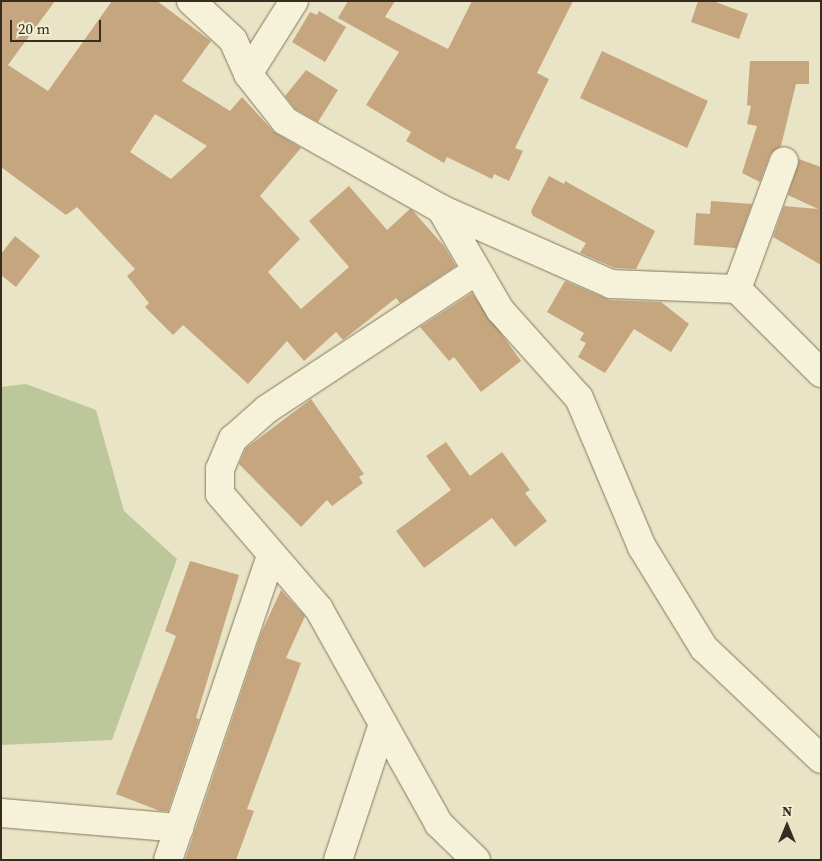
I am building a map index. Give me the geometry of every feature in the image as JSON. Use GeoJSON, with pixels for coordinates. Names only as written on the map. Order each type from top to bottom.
{"type":"FeatureCollection","features":[{"type":"Feature","properties":{"kind":"street"},"geometry":{"type":"LineString","coordinates":[[191,1],[233,40],[248,74],[286,121],[441,209],[611,284],[737,289],[821,372]]}},
{"type":"Feature","properties":{"kind":"street"},"geometry":{"type":"LineString","coordinates":[[248,74],[294,1]]}},
{"type":"Feature","properties":{"kind":"street"},"geometry":{"type":"LineString","coordinates":[[737,289],[784,161]]}},
{"type":"Feature","properties":{"kind":"street"},"geometry":{"type":"LineString","coordinates":[[441,209],[500,310],[579,398],[642,547],[704,648],[821,759]]}},
{"type":"Feature","properties":{"kind":"street"},"geometry":{"type":"LineString","coordinates":[[476,271],[267,409],[233,439],[220,469],[220,494],[257,533],[271,556],[319,609],[439,824],[476,860]]}},
{"type":"Feature","properties":{"kind":"street"},"geometry":{"type":"LineString","coordinates":[[168,860],[271,556]]}},
{"type":"Feature","properties":{"kind":"street"},"geometry":{"type":"LineString","coordinates":[[338,860],[383,724]]}},
{"type":"Feature","properties":{"kind":"street"},"geometry":{"type":"LineString","coordinates":[[1,813],[179,828]]}},
{"type":"Feature","properties":{"kind":"green space"},"geometry":{"type":"Polygon","coordinates":[[[26,384],[96,410],[124,511],[177,559],[112,740],[1,745],[1,387],[26,384]]]}},
{"type":"Feature","properties":{"kind":"building"},"geometry":{"type":"Polygon","coordinates":[[[1,1],[55,1],[8,65],[48,91],[112,1],[157,1],[211,41],[182,81],[230,111],[242,97],[273,131],[301,148],[260,196],[300,239],[268,272],[301,309],[349,267],[309,221],[349,186],[387,230],[410,209],[413,211],[444,246],[456,266],[400,303],[396,298],[343,340],[336,332],[304,361],[287,341],[248,384],[183,325],[173,335],[145,307],[149,303],[127,276],[135,269],[77,207],[66,215],[1,167],[1,1]],[[155,114],[130,152],[171,179],[207,146],[155,114]]]}},
{"type":"Feature","properties":{"kind":"building"},"geometry":{"type":"Polygon","coordinates":[[[348,1],[395,1],[385,17],[448,49],[472,1],[573,1],[537,73],[549,79],[515,148],[523,151],[509,181],[494,174],[492,179],[447,157],[444,163],[406,141],[411,132],[366,105],[399,52],[338,18],[348,1]]]}},
{"type":"Feature","properties":{"kind":"building"},"geometry":{"type":"Polygon","coordinates":[[[698,1],[713,1],[748,14],[739,39],[691,22],[698,1]]]}},
{"type":"Feature","properties":{"kind":"building"},"geometry":{"type":"Polygon","coordinates":[[[319,11],[346,27],[325,62],[292,42],[310,12],[317,15],[319,11]]]}},
{"type":"Feature","properties":{"kind":"building"},"geometry":{"type":"Polygon","coordinates":[[[602,51],[708,101],[687,148],[580,98],[602,51]]]}},
{"type":"Feature","properties":{"kind":"building"},"geometry":{"type":"Polygon","coordinates":[[[750,61],[809,61],[809,84],[796,84],[781,146],[770,155],[760,182],[742,173],[757,126],[747,124],[751,106],[747,105],[750,61]]]}},
{"type":"Feature","properties":{"kind":"building"},"geometry":{"type":"Polygon","coordinates":[[[306,70],[338,90],[318,122],[295,109],[285,96],[306,70]]]}},
{"type":"Feature","properties":{"kind":"building"},"geometry":{"type":"Polygon","coordinates":[[[799,159],[821,167],[821,265],[773,237],[784,206],[818,209],[788,195],[799,159]]]}},
{"type":"Feature","properties":{"kind":"building"},"geometry":{"type":"Polygon","coordinates":[[[549,176],[564,184],[565,181],[655,231],[636,269],[615,268],[580,253],[586,243],[533,216],[531,211],[549,176]]]}},
{"type":"Feature","properties":{"kind":"building"},"geometry":{"type":"Polygon","coordinates":[[[711,201],[752,204],[736,248],[694,245],[696,213],[710,214],[711,201]]]}},
{"type":"Feature","properties":{"kind":"building"},"geometry":{"type":"Polygon","coordinates":[[[15,236],[40,256],[16,287],[1,275],[1,254],[15,236]]]}},
{"type":"Feature","properties":{"kind":"building"},"geometry":{"type":"Polygon","coordinates":[[[565,281],[610,300],[661,302],[689,324],[671,352],[634,329],[605,373],[578,357],[586,343],[580,340],[584,333],[547,312],[565,281]]]}},
{"type":"Feature","properties":{"kind":"building"},"geometry":{"type":"Polygon","coordinates":[[[472,293],[521,361],[481,392],[454,357],[449,361],[420,327],[472,293]]]}},
{"type":"Feature","properties":{"kind":"building"},"geometry":{"type":"Polygon","coordinates":[[[311,399],[364,474],[359,477],[363,483],[332,506],[327,500],[301,527],[239,464],[246,448],[311,399]]]}},
{"type":"Feature","properties":{"kind":"building"},"geometry":{"type":"Polygon","coordinates":[[[446,442],[470,476],[502,452],[530,490],[525,493],[547,521],[515,547],[492,518],[424,568],[396,531],[451,490],[426,456],[446,442]]]}},
{"type":"Feature","properties":{"kind":"building"},"geometry":{"type":"Polygon","coordinates":[[[190,561],[239,575],[196,718],[199,719],[168,811],[160,811],[116,794],[176,636],[165,631],[190,561]]]}},
{"type":"Feature","properties":{"kind":"building"},"geometry":{"type":"Polygon","coordinates":[[[281,590],[305,616],[286,658],[301,663],[247,809],[254,811],[236,860],[185,860],[262,631],[281,590]]]}}]}
